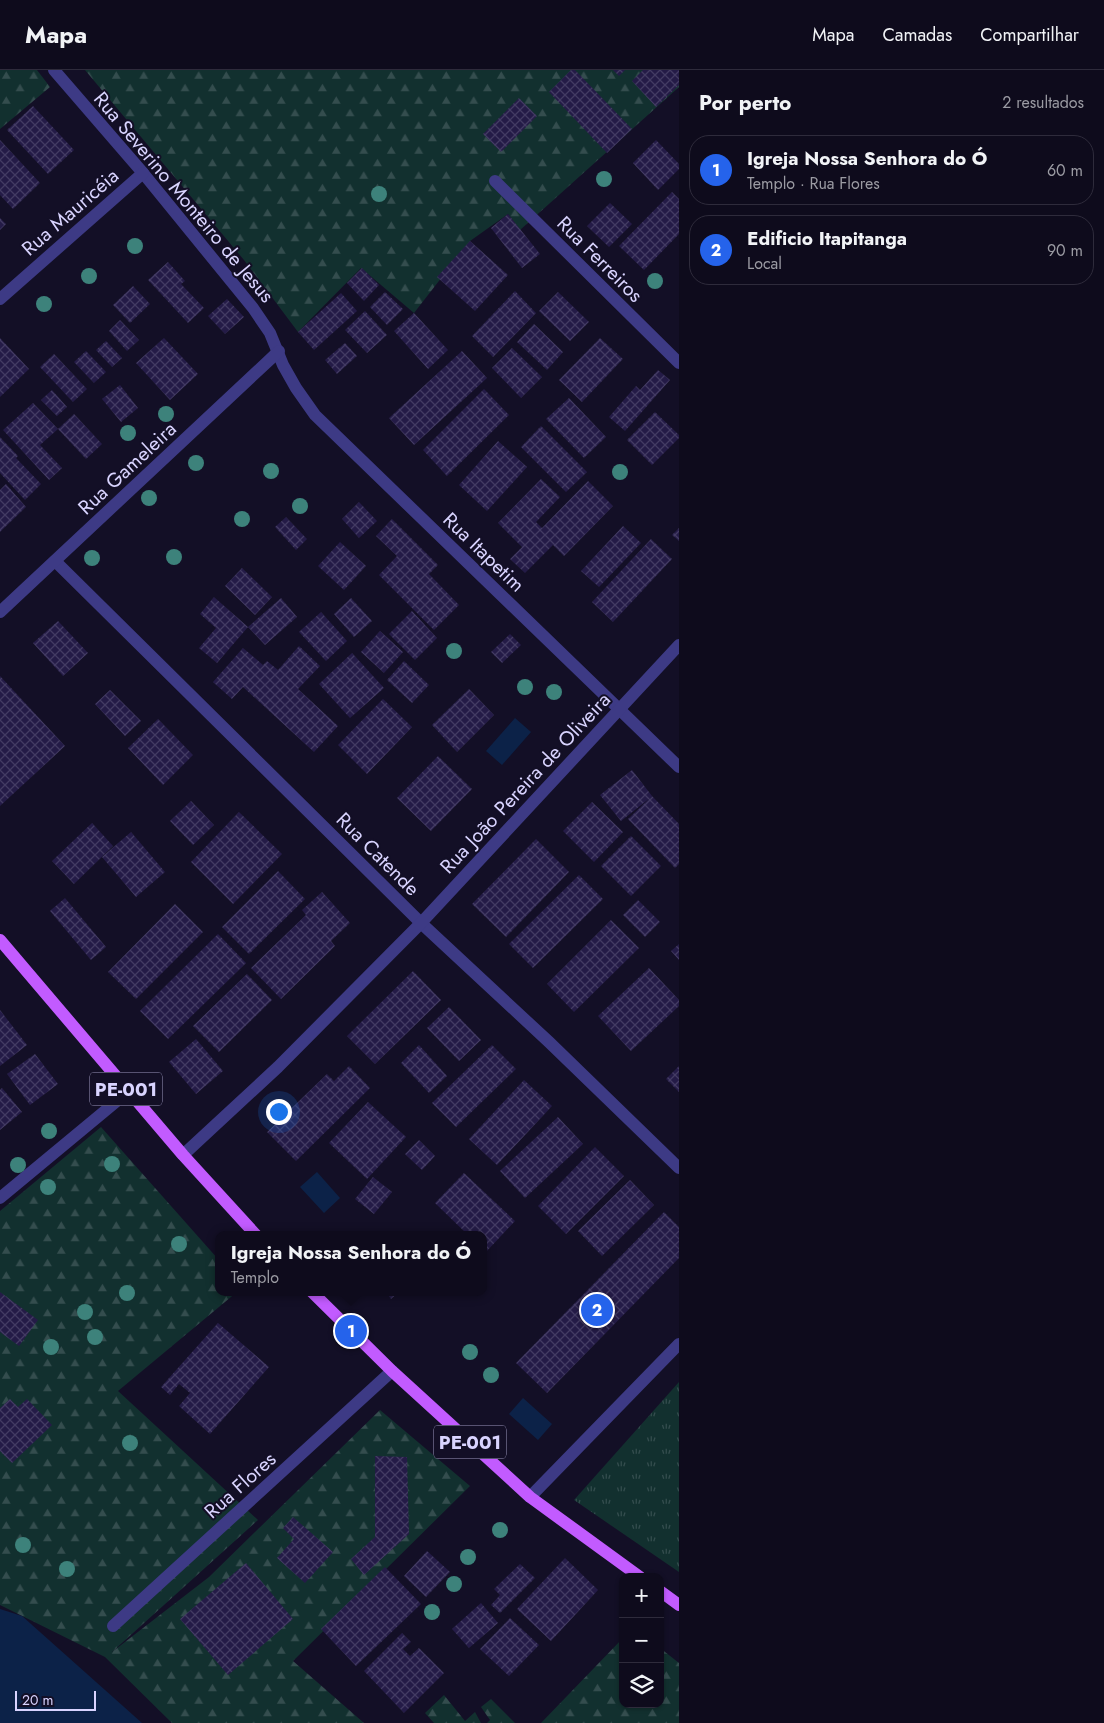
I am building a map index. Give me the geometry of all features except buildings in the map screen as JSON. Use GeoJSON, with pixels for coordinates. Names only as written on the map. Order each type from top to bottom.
{"type":"FeatureCollection","features":[{"type":"Feature","properties":{"kind":"main road","name":"PE-001"},"geometry":{"type":"LineString","coordinates":[[0,940],[183,1155],[252,1231]]}},
{"type":"Feature","properties":{"kind":"main road","name":"PE-001"},"geometry":{"type":"LineString","coordinates":[[316,1296],[392,1371],[530,1497],[634,1573]]}},
{"type":"Feature","properties":{"kind":"main road"},"geometry":{"type":"LineString","coordinates":[[664,1594],[679,1605]]}},
{"type":"Feature","properties":{"kind":"street","name":"Rua Severino Monteiro de Jesus"},"geometry":{"type":"LineString","coordinates":[[54,70],[253,308],[270,333],[279,351]]}},
{"type":"Feature","properties":{"kind":"street","name":"Rua Mauricéia"},"geometry":{"type":"LineString","coordinates":[[0,300],[142,174]]}},
{"type":"Feature","properties":{"kind":"street","name":"Rua Ferreiros"},"geometry":{"type":"LineString","coordinates":[[495,181],[679,364]]}},
{"type":"Feature","properties":{"kind":"street","name":"Rua Gameleira"},"geometry":{"type":"LineString","coordinates":[[0,612],[279,351]]}},
{"type":"Feature","properties":{"kind":"street","name":"Rua Itapetim"},"geometry":{"type":"LineString","coordinates":[[279,351],[292,380],[315,414],[679,767]]}},
{"type":"Feature","properties":{"kind":"street","name":"Rua Catende"},"geometry":{"type":"LineString","coordinates":[[55,560],[421,923],[549,1042],[679,1168]]}},
{"type":"Feature","properties":{"kind":"street","name":"Rua João Pereira de Oliveira"},"geometry":{"type":"LineString","coordinates":[[183,1155],[278,1067],[421,923],[679,645]]}},
{"type":"Feature","properties":{"kind":"street"},"geometry":{"type":"LineString","coordinates":[[0,1198],[129,1091]]}},
{"type":"Feature","properties":{"kind":"street"},"geometry":{"type":"LineString","coordinates":[[530,1497],[679,1344]]}},
{"type":"Feature","properties":{"kind":"street","name":"Rua Flores"},"geometry":{"type":"LineString","coordinates":[[113,1626],[392,1371]]}},
{"type":"Feature","properties":{"kind":"green space"},"geometry":{"type":"Polygon","coordinates":[[[0,70],[37,70],[50,87],[0,129],[0,70]]]}},
{"type":"Feature","properties":{"kind":"green space"},"geometry":{"type":"Polygon","coordinates":[[[85,70],[679,70],[679,87],[520,230],[508,214],[470,241],[414,313],[361,268],[298,332],[244,260],[85,70]]]}},
{"type":"Feature","properties":{"kind":"green space"},"geometry":{"type":"Polygon","coordinates":[[[101,1127],[215,1256],[215,1296],[232,1296],[118,1391],[258,1520],[112,1652],[209,1577],[380,1410],[470,1486],[293,1661],[364,1723],[172,1723],[105,1657],[0,1605],[0,1211],[101,1127]]]}},
{"type":"Feature","properties":{"kind":"green space"},"geometry":{"type":"Polygon","coordinates":[[[679,1382],[679,1572],[574,1500],[679,1382]]]}},
{"type":"Feature","properties":{"kind":"green space"},"geometry":{"type":"Polygon","coordinates":[[[619,1642],[619,1708],[664,1708],[664,1651],[679,1663],[679,1723],[541,1723],[619,1642]]]}},
{"type":"Feature","properties":{"kind":"green space"},"geometry":{"type":"Polygon","coordinates":[[[444,1695],[465,1721],[475,1712],[481,1723],[434,1723],[425,1713],[444,1695]]]}},
{"type":"Feature","properties":{"kind":"green space"},"geometry":{"type":"Polygon","coordinates":[[[491,1699],[515,1723],[487,1723],[490,1720],[481,1707],[491,1699]]]}},
{"type":"Feature","properties":{"kind":"water"},"geometry":{"type":"Polygon","coordinates":[[[515,718],[531,732],[502,765],[486,751],[515,718]]]}},
{"type":"Feature","properties":{"kind":"water"},"geometry":{"type":"Polygon","coordinates":[[[317,1172],[340,1198],[324,1213],[300,1187],[317,1172]]]}},
{"type":"Feature","properties":{"kind":"water"},"geometry":{"type":"Polygon","coordinates":[[[523,1398],[552,1424],[538,1440],[509,1414],[523,1398]]]}},
{"type":"Feature","properties":{"kind":"water"},"geometry":{"type":"Polygon","coordinates":[[[0,1609],[22,1616],[142,1723],[0,1723],[0,1609]]]}},
{"type":"Feature","properties":{"kind":"place","name":"Edificio Itapitanga"},"geometry":{"type":"Point","coordinates":[597,1310]}},
{"type":"Feature","properties":{"kind":"place","name":"Igreja Nossa Senhora do Ó"},"geometry":{"type":"Point","coordinates":[351,1331]}}]}
